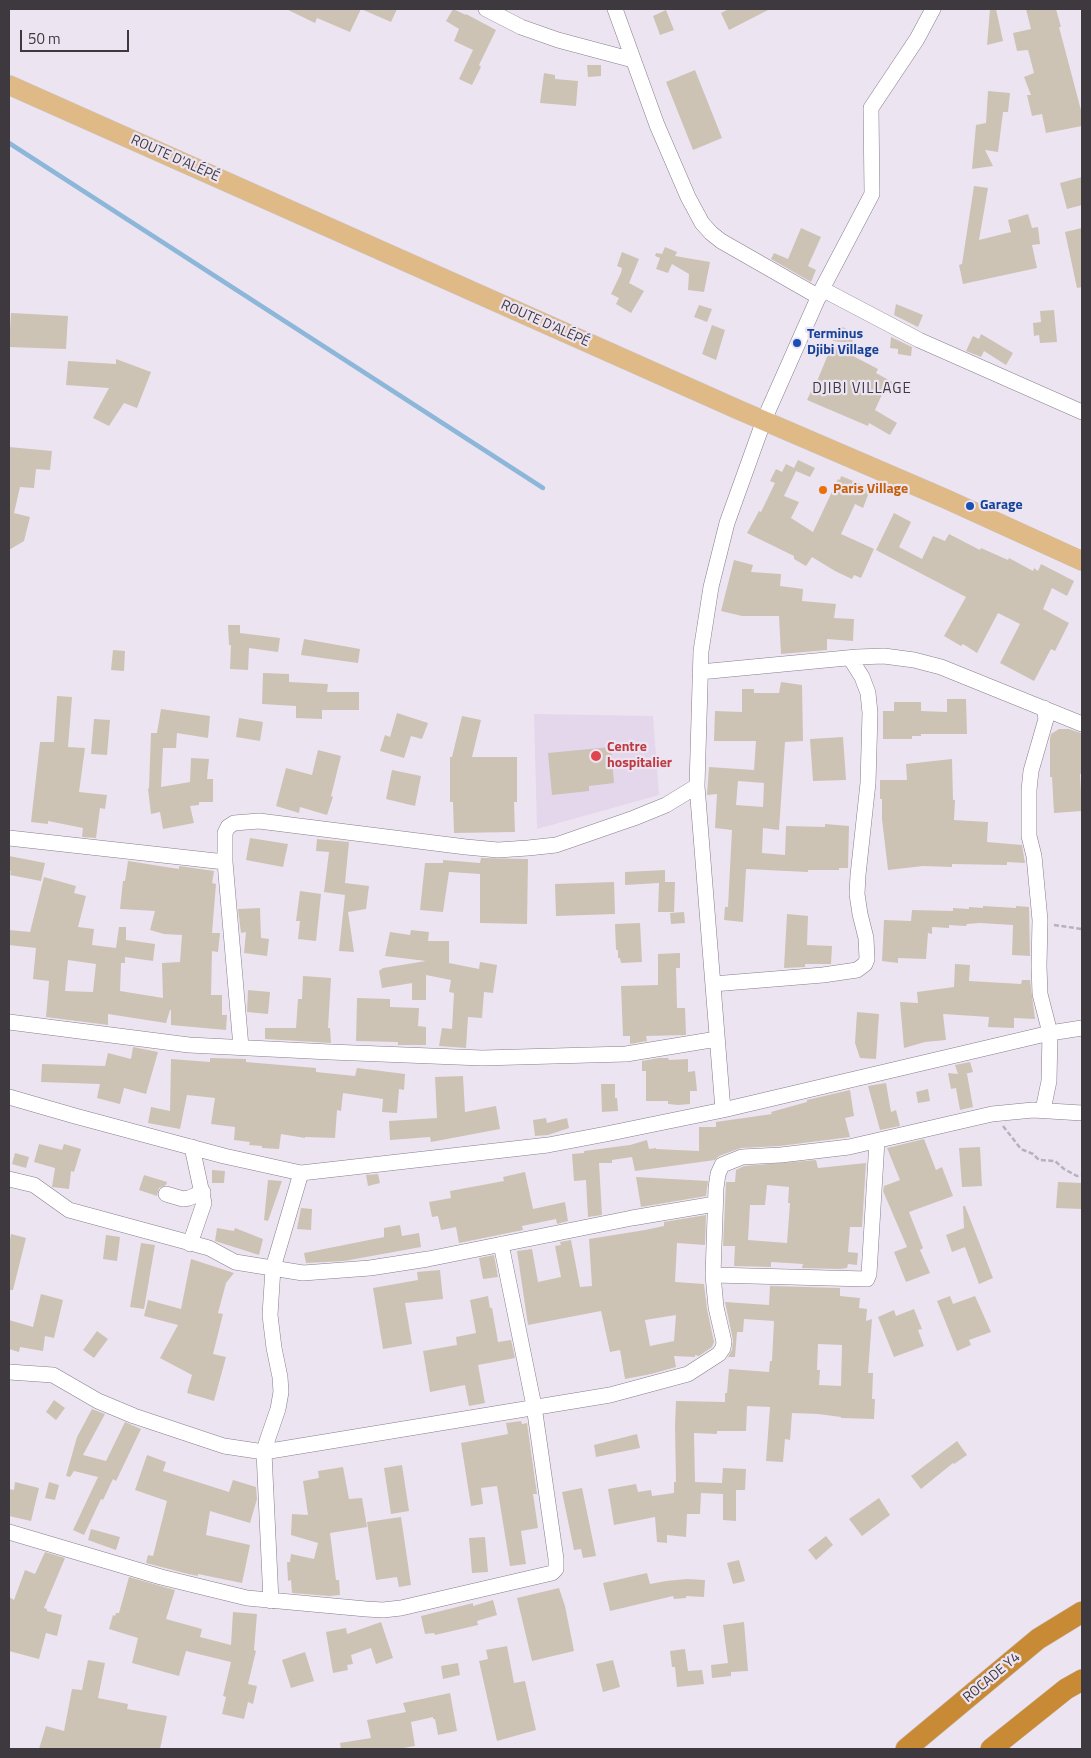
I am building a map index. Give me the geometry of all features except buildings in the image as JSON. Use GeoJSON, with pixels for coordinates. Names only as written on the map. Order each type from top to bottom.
{"type":"FeatureCollection","features":[{"type":"Feature","properties":{"kind":"highway","name":"ROCADE Y4"},"geometry":{"type":"LineString","coordinates":[[906,1749],[1038,1639],[1082,1612]]}},
{"type":"Feature","properties":{"kind":"highway"},"geometry":{"type":"LineString","coordinates":[[991,1749],[1066,1689],[1082,1680]]}},
{"type":"Feature","properties":{"kind":"main road","name":"ROUTE D'ALÉPÉ"},"geometry":{"type":"LineString","coordinates":[[9,85],[946,499],[1082,561]]}},
{"type":"Feature","properties":{"kind":"street"},"geometry":{"type":"LineString","coordinates":[[486,9],[521,27],[558,40],[633,60]]}},
{"type":"Feature","properties":{"kind":"street"},"geometry":{"type":"LineString","coordinates":[[614,9],[657,125],[688,197],[702,223],[711,233],[721,241],[820,293],[919,340],[1082,412]]}},
{"type":"Feature","properties":{"kind":"street"},"geometry":{"type":"LineString","coordinates":[[723,1110],[697,786],[700,651],[711,587],[727,523],[764,420],[820,293],[872,194],[871,108],[917,39],[933,9]]}},
{"type":"Feature","properties":{"kind":"street"},"geometry":{"type":"LineString","coordinates":[[700,672],[884,656],[914,660],[941,667],[1082,724]]}},
{"type":"Feature","properties":{"kind":"street"},"geometry":{"type":"LineString","coordinates":[[713,984],[857,970],[865,964],[867,959],[866,938],[860,914],[858,875],[868,783],[870,713],[868,693],[862,676],[850,658]]}},
{"type":"Feature","properties":{"kind":"street"},"geometry":{"type":"LineString","coordinates":[[1042,1110],[1049,1081],[1050,1033],[1040,994],[1040,920],[1034,856],[1029,836],[1029,790],[1033,762],[1046,719],[1044,708]]}},
{"type":"Feature","properties":{"kind":"street"},"geometry":{"type":"LineString","coordinates":[[241,1047],[225,862],[225,833],[228,827],[234,823],[259,821],[498,850],[528,848],[556,845],[634,818],[666,805],[697,786]]}},
{"type":"Feature","properties":{"kind":"street"},"geometry":{"type":"LineString","coordinates":[[9,838],[225,862]]}},
{"type":"Feature","properties":{"kind":"street"},"geometry":{"type":"LineString","coordinates":[[9,1022],[189,1044],[492,1058],[626,1054],[717,1039]]}},
{"type":"Feature","properties":{"kind":"street"},"geometry":{"type":"LineString","coordinates":[[9,1097],[192,1147],[302,1173],[548,1145],[723,1110],[1050,1033],[1082,1028]]}},
{"type":"Feature","properties":{"kind":"street"},"geometry":{"type":"LineString","coordinates":[[9,1372],[53,1375],[98,1401],[134,1416],[224,1446],[264,1452],[610,1394],[654,1382],[667,1381],[688,1374],[719,1354],[723,1348],[724,1342],[716,1307],[713,1275],[715,1204],[717,1180],[719,1169],[722,1165],[742,1157],[781,1155],[849,1147],[992,1114],[1042,1110],[1082,1113]]}},
{"type":"Feature","properties":{"kind":"street"},"geometry":{"type":"LineString","coordinates":[[713,1275],[868,1279],[877,1141]]}},
{"type":"Feature","properties":{"kind":"street"},"geometry":{"type":"LineString","coordinates":[[190,1244],[204,1203],[192,1147]]}},
{"type":"Feature","properties":{"kind":"street"},"geometry":{"type":"LineString","coordinates":[[271,1601],[264,1452],[278,1409],[281,1392],[270,1315],[273,1268],[302,1173]]}},
{"type":"Feature","properties":{"kind":"street"},"geometry":{"type":"LineString","coordinates":[[9,1179],[34,1185],[70,1210],[209,1248],[235,1262],[303,1273],[370,1268],[428,1259],[632,1218],[715,1204]]}},
{"type":"Feature","properties":{"kind":"street"},"geometry":{"type":"LineString","coordinates":[[166,1194],[183,1199],[203,1192]]}},
{"type":"Feature","properties":{"kind":"street"},"geometry":{"type":"LineString","coordinates":[[9,1532],[161,1577],[247,1598],[383,1610],[401,1608],[552,1574],[557,1564],[534,1406],[501,1244]]}},
{"type":"Feature","properties":{"kind":"path"},"geometry":{"type":"LineString","coordinates":[[1040,920],[1056,926],[1082,928]]}},
{"type":"Feature","properties":{"kind":"path"},"geometry":{"type":"LineString","coordinates":[[992,1114],[1021,1149],[1033,1154],[1039,1160],[1055,1161],[1064,1170],[1077,1176],[1082,1175]]}},
{"type":"Feature","properties":{"kind":"shaded area","name":"Centre hospitalier"},"geometry":{"type":"Polygon","coordinates":[[[534,714],[653,716],[659,795],[537,829],[534,714]]]}},
{"type":"Feature","properties":{"kind":"waterway"},"geometry":{"type":"LineString","coordinates":[[9,143],[543,488]]}},
{"type":"Feature","properties":{"kind":"place","name":"Terminus Djibi Village"},"geometry":{"type":"Point","coordinates":[797,343]}},
{"type":"Feature","properties":{"kind":"place","name":"Paris Village"},"geometry":{"type":"Point","coordinates":[823,490]}},
{"type":"Feature","properties":{"kind":"place","name":"Garage"},"geometry":{"type":"Point","coordinates":[970,506]}},
{"type":"Feature","properties":{"kind":"place","name":"Centre hospitalier"},"geometry":{"type":"Point","coordinates":[596,756]}},
{"type":"Feature","properties":{"kind":"district","name":"DJIBI VILLAGE"},"geometry":{"type":"Point","coordinates":[862,389]}}]}
